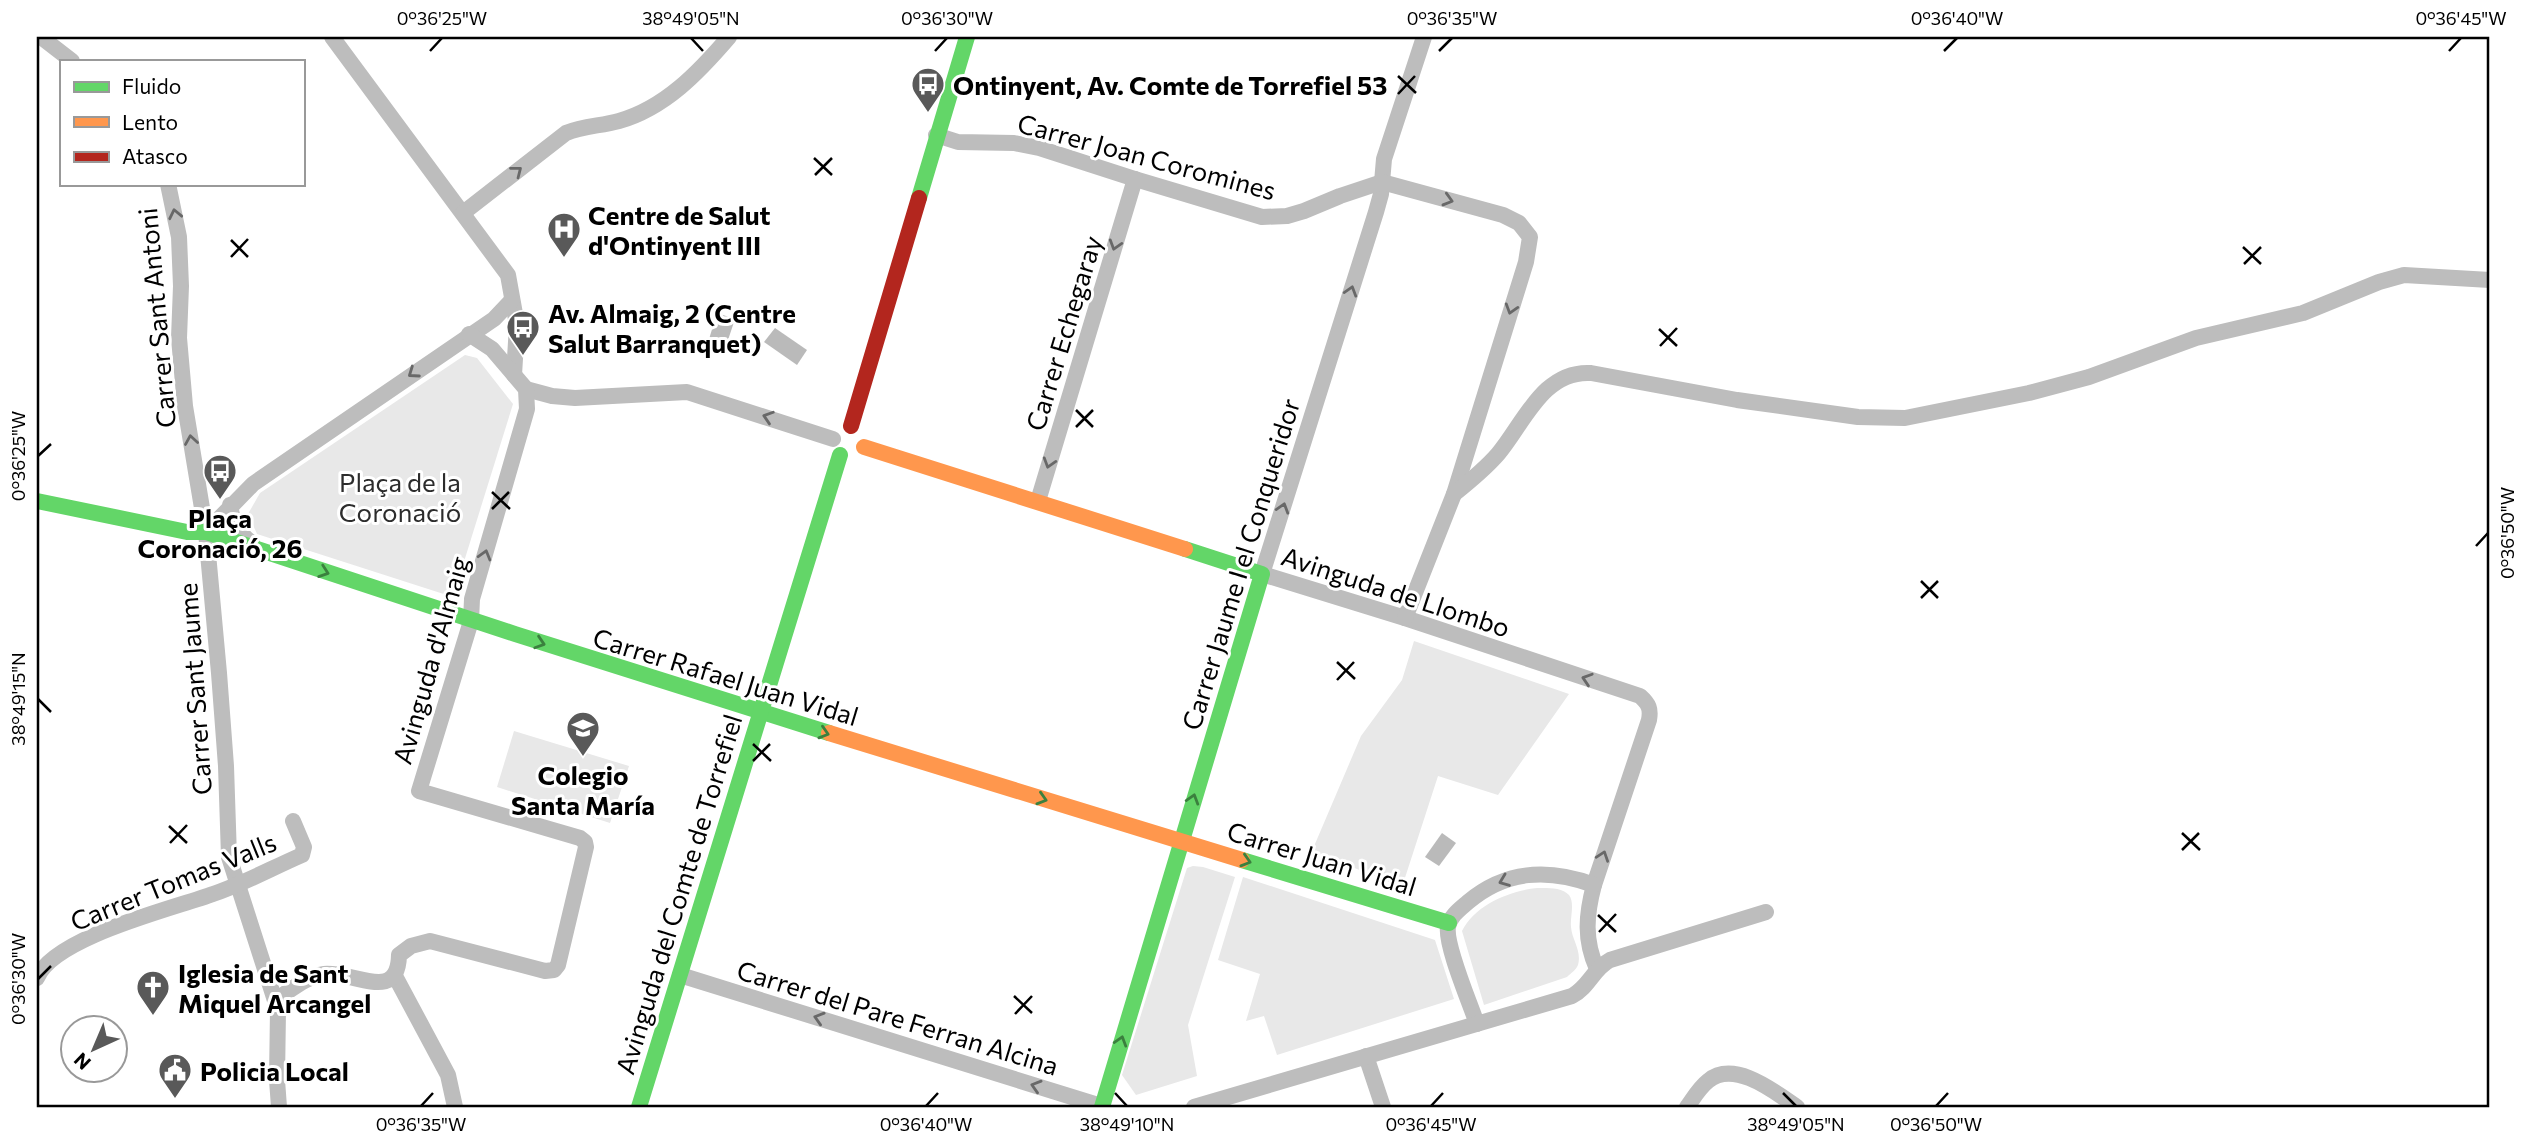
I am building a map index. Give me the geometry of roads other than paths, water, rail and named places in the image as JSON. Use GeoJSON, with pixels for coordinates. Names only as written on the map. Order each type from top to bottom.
{"type":"FeatureCollection","features":[{"type":"Feature","properties":{"kind":"street"},"geometry":{"type":"LineString","coordinates":[[41,37],[71,60]]}},
{"type":"Feature","properties":{"kind":"street"},"geometry":{"type":"LineString","coordinates":[[332,37],[508,275],[517,324],[514,374]]}},
{"type":"Feature","properties":{"kind":"street"},"geometry":{"type":"LineString","coordinates":[[463,213],[566,133],[618,122],[659,103],[690,78],[729,37]]}},
{"type":"Feature","properties":{"kind":"street","name":"Carrer Jaume I el Conqueridor"},"geometry":{"type":"LineString","coordinates":[[1102,1107],[1262,573],[1376,212],[1384,159],[1424,37]]}},
{"type":"Feature","properties":{"kind":"street"},"geometry":{"type":"LineString","coordinates":[[851,426],[962,38]]}},
{"type":"Feature","properties":{"kind":"street","name":"Carrer Joan Coromines"},"geometry":{"type":"LineString","coordinates":[[936,135],[958,142],[1014,143],[1039,148],[1249,214],[1273,217],[1304,211],[1382,182]]}},
{"type":"Feature","properties":{"kind":"street","name":"Carrer Echegaray"},"geometry":{"type":"LineString","coordinates":[[1038,501],[1135,179]]}},
{"type":"Feature","properties":{"kind":"street"},"geometry":{"type":"LineString","coordinates":[[1382,182],[1503,215],[1526,229],[1531,244],[1454,494],[1405,618]]}},
{"type":"Feature","properties":{"kind":"street","name":"Carrer Sant Antoni"},"geometry":{"type":"LineString","coordinates":[[167,186],[179,237],[179,338],[185,406],[206,532]]}},
{"type":"Feature","properties":{"kind":"street"},"geometry":{"type":"LineString","coordinates":[[1454,494],[1497,455],[1547,390],[1563,377],[1572,374],[1591,373],[1737,400],[1858,418],[1905,418],[2016,396],[2080,379],[2196,338],[2303,313],[2379,282],[2404,275],[2490,280]]}},
{"type":"Feature","properties":{"kind":"street"},"geometry":{"type":"LineString","coordinates":[[206,532],[253,484],[494,319],[512,300]]}},
{"type":"Feature","properties":{"kind":"street"},"geometry":{"type":"LineString","coordinates":[[469,334],[492,349],[526,389],[552,396],[575,398],[687,392],[833,439]]}},
{"type":"Feature","properties":{"kind":"street","name":"Avinguda d'Almaig"},"geometry":{"type":"LineString","coordinates":[[395,976],[398,970],[398,955],[411,946],[430,941],[545,971],[554,971],[558,965],[586,847],[580,838],[419,791],[471,621],[472,599],[526,417],[526,389]]}},
{"type":"Feature","properties":{"kind":"street"},"geometry":{"type":"LineString","coordinates":[[851,426],[863,433],[864,447],[854,457],[840,456],[834,448],[833,439],[841,428],[851,426]]}},
{"type":"Feature","properties":{"kind":"street","name":"Avinguda de Llombo"},"geometry":{"type":"LineString","coordinates":[[864,447],[1405,618],[1640,696],[1648,703],[1651,712],[1588,910],[1586,931],[1597,969]]}},
{"type":"Feature","properties":{"kind":"street","name":"Avinguda del Comte de Torrefiel"},"geometry":{"type":"LineString","coordinates":[[639,1107],[840,456]]}},
{"type":"Feature","properties":{"kind":"street","name":"Carrer Rafael Juan Vidal"},"geometry":{"type":"LineString","coordinates":[[37,501],[187,532],[206,532],[471,621],[759,713],[1180,841]]}},
{"type":"Feature","properties":{"kind":"street"},"geometry":{"type":"LineString","coordinates":[[230,505],[233,523],[238,532],[260,550]]}},
{"type":"Feature","properties":{"kind":"street","name":"Carrer Sant Jaume"},"geometry":{"type":"LineString","coordinates":[[206,532],[226,766],[229,857],[279,1018],[279,1107]]}},
{"type":"Feature","properties":{"kind":"street","name":"Carrer Tomas Valls"},"geometry":{"type":"LineString","coordinates":[[38,973],[46,964],[87,938],[155,912],[212,895],[302,855],[304,847],[293,821]]}},
{"type":"Feature","properties":{"kind":"street","name":"Carrer Juan Vidal"},"geometry":{"type":"LineString","coordinates":[[1180,841],[1449,923]]}},
{"type":"Feature","properties":{"kind":"street"},"geometry":{"type":"LineString","coordinates":[[1477,1024],[1449,939],[1449,923],[1456,912],[1476,896],[1509,878],[1541,873],[1554,874],[1594,885]]}},
{"type":"Feature","properties":{"kind":"street"},"geometry":{"type":"LineString","coordinates":[[1194,1107],[1572,996],[1585,988],[1597,969],[1610,960],[1766,912]]}},
{"type":"Feature","properties":{"kind":"street"},"geometry":{"type":"LineString","coordinates":[[275,1000],[311,978],[323,974],[352,976],[380,984],[395,976],[448,1075],[455,1107]]}},
{"type":"Feature","properties":{"kind":"street","name":"Carrer del Pare Ferran Alcina"},"geometry":{"type":"LineString","coordinates":[[680,975],[1102,1107]]}},
{"type":"Feature","properties":{"kind":"street"},"geometry":{"type":"LineString","coordinates":[[1366,1056],[1383,1107]]}},
{"type":"Feature","properties":{"kind":"street"},"geometry":{"type":"LineString","coordinates":[[1687,1107],[1707,1081],[1728,1074],[1748,1078],[1797,1107]]}},
{"type":"Feature","properties":{"kind":"place","name":"Ontinyent, Av. Comte de Torrefiel 53"},"geometry":{"type":"Point","coordinates":[928,114]}},
{"type":"Feature","properties":{"kind":"place","name":"Centre de Salut d'Ontinyent III"},"geometry":{"type":"Point","coordinates":[564,259]}},
{"type":"Feature","properties":{"kind":"place","name":"Av. Almaig, 2 (Centre Salut Barranquet)"},"geometry":{"type":"Point","coordinates":[523,357]}},
{"type":"Feature","properties":{"kind":"place","name":"Plaça Coronació, 26"},"geometry":{"type":"Point","coordinates":[220,501]}},
{"type":"Feature","properties":{"kind":"place","name":"Colegio Santa María"},"geometry":{"type":"Point","coordinates":[583,758]}},
{"type":"Feature","properties":{"kind":"place","name":"Iglesia de Sant Miquel Arcangel"},"geometry":{"type":"Point","coordinates":[153,1017]}},
{"type":"Feature","properties":{"kind":"place","name":"Policia Local"},"geometry":{"type":"Point","coordinates":[175,1100]}},
{"type":"Feature","properties":{"kind":"park label","name":"Plaça de la Coronació"},"geometry":{"type":"Point","coordinates":[400,496]}}]}
